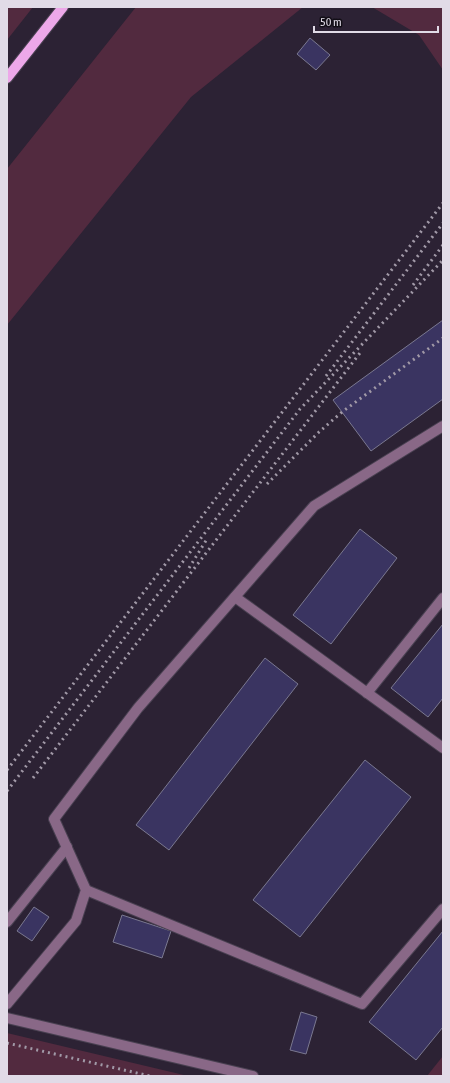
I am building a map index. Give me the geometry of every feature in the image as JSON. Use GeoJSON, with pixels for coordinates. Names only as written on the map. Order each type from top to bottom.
{"type":"FeatureCollection","features":[{"type":"Feature","properties":{"kind":"main road"},"geometry":{"type":"LineString","coordinates":[[7,78],[63,7]]}},
{"type":"Feature","properties":{"kind":"lane"},"geometry":{"type":"LineString","coordinates":[[443,426],[314,506],[138,708],[54,819],[86,890],[362,1004],[443,909]]}},
{"type":"Feature","properties":{"kind":"lane"},"geometry":{"type":"LineString","coordinates":[[235,597],[443,748]]}},
{"type":"Feature","properties":{"kind":"lane"},"geometry":{"type":"LineString","coordinates":[[367,693],[443,598]]}},
{"type":"Feature","properties":{"kind":"lane"},"geometry":{"type":"LineString","coordinates":[[7,922],[66,847]]}},
{"type":"Feature","properties":{"kind":"lane"},"geometry":{"type":"LineString","coordinates":[[7,1004],[76,921],[86,890]]}},
{"type":"Feature","properties":{"kind":"lane"},"geometry":{"type":"LineString","coordinates":[[7,1018],[253,1076]]}},
{"type":"Feature","properties":{"kind":"shaded area"},"geometry":{"type":"Polygon","coordinates":[[[7,7],[33,7],[7,40],[7,7]]]}},
{"type":"Feature","properties":{"kind":"shaded area"},"geometry":{"type":"Polygon","coordinates":[[[136,7],[303,7],[191,97],[7,325],[7,169],[136,7]]]}},
{"type":"Feature","properties":{"kind":"shaded area"},"geometry":{"type":"Polygon","coordinates":[[[372,7],[443,7],[443,70],[419,35],[372,7]]]}},
{"type":"Feature","properties":{"kind":"shaded area"},"geometry":{"type":"Polygon","coordinates":[[[7,1033],[188,1076],[7,1076],[7,1033]]]}},
{"type":"Feature","properties":{"kind":"shaded area"},"geometry":{"type":"Polygon","coordinates":[[[443,1056],[443,1076],[427,1076],[443,1056]]]}},
{"type":"Feature","properties":{"kind":"building"},"geometry":{"type":"Polygon","coordinates":[[[310,38],[330,55],[316,70],[297,54],[310,38]]]}},
{"type":"Feature","properties":{"kind":"building"},"geometry":{"type":"Polygon","coordinates":[[[443,320],[443,399],[371,451],[333,400],[443,320]]]}},
{"type":"Feature","properties":{"kind":"building"},"geometry":{"type":"Polygon","coordinates":[[[360,529],[397,558],[331,644],[293,615],[360,529]]]}},
{"type":"Feature","properties":{"kind":"building"},"geometry":{"type":"Polygon","coordinates":[[[443,624],[443,698],[428,717],[391,688],[443,624]]]}},
{"type":"Feature","properties":{"kind":"building"},"geometry":{"type":"Polygon","coordinates":[[[265,658],[298,684],[169,850],[136,825],[265,658]]]}},
{"type":"Feature","properties":{"kind":"building"},"geometry":{"type":"Polygon","coordinates":[[[365,760],[411,797],[300,937],[253,900],[365,760]]]}},
{"type":"Feature","properties":{"kind":"building"},"geometry":{"type":"Polygon","coordinates":[[[34,907],[49,917],[32,941],[17,931],[34,907]]]}},
{"type":"Feature","properties":{"kind":"building"},"geometry":{"type":"Polygon","coordinates":[[[122,915],[171,931],[162,958],[113,942],[122,915]]]}},
{"type":"Feature","properties":{"kind":"building"},"geometry":{"type":"Polygon","coordinates":[[[443,931],[443,1027],[416,1060],[369,1022],[443,931]]]}},
{"type":"Feature","properties":{"kind":"building"},"geometry":{"type":"Polygon","coordinates":[[[301,1012],[317,1017],[306,1054],[290,1050],[301,1012]]]}},
{"type":"Feature","properties":{"kind":"railway"},"geometry":{"type":"LineString","coordinates":[[7,770],[443,203]]}},
{"type":"Feature","properties":{"kind":"railway"},"geometry":{"type":"LineString","coordinates":[[326,376],[443,223]]}},
{"type":"Feature","properties":{"kind":"railway"},"geometry":{"type":"LineString","coordinates":[[413,285],[443,245]]}},
{"type":"Feature","properties":{"kind":"railway"},"geometry":{"type":"LineString","coordinates":[[7,791],[300,409],[443,260]]}},
{"type":"Feature","properties":{"kind":"railway"},"geometry":{"type":"LineString","coordinates":[[267,484],[319,432],[342,412],[443,338]]}},
{"type":"Feature","properties":{"kind":"railway"},"geometry":{"type":"LineString","coordinates":[[33,778],[360,353]]}},
{"type":"Feature","properties":{"kind":"railway"},"geometry":{"type":"LineString","coordinates":[[189,568],[207,539]]}},
{"type":"Feature","properties":{"kind":"railway"},"geometry":{"type":"LineString","coordinates":[[7,1043],[150,1076]]}}]}
